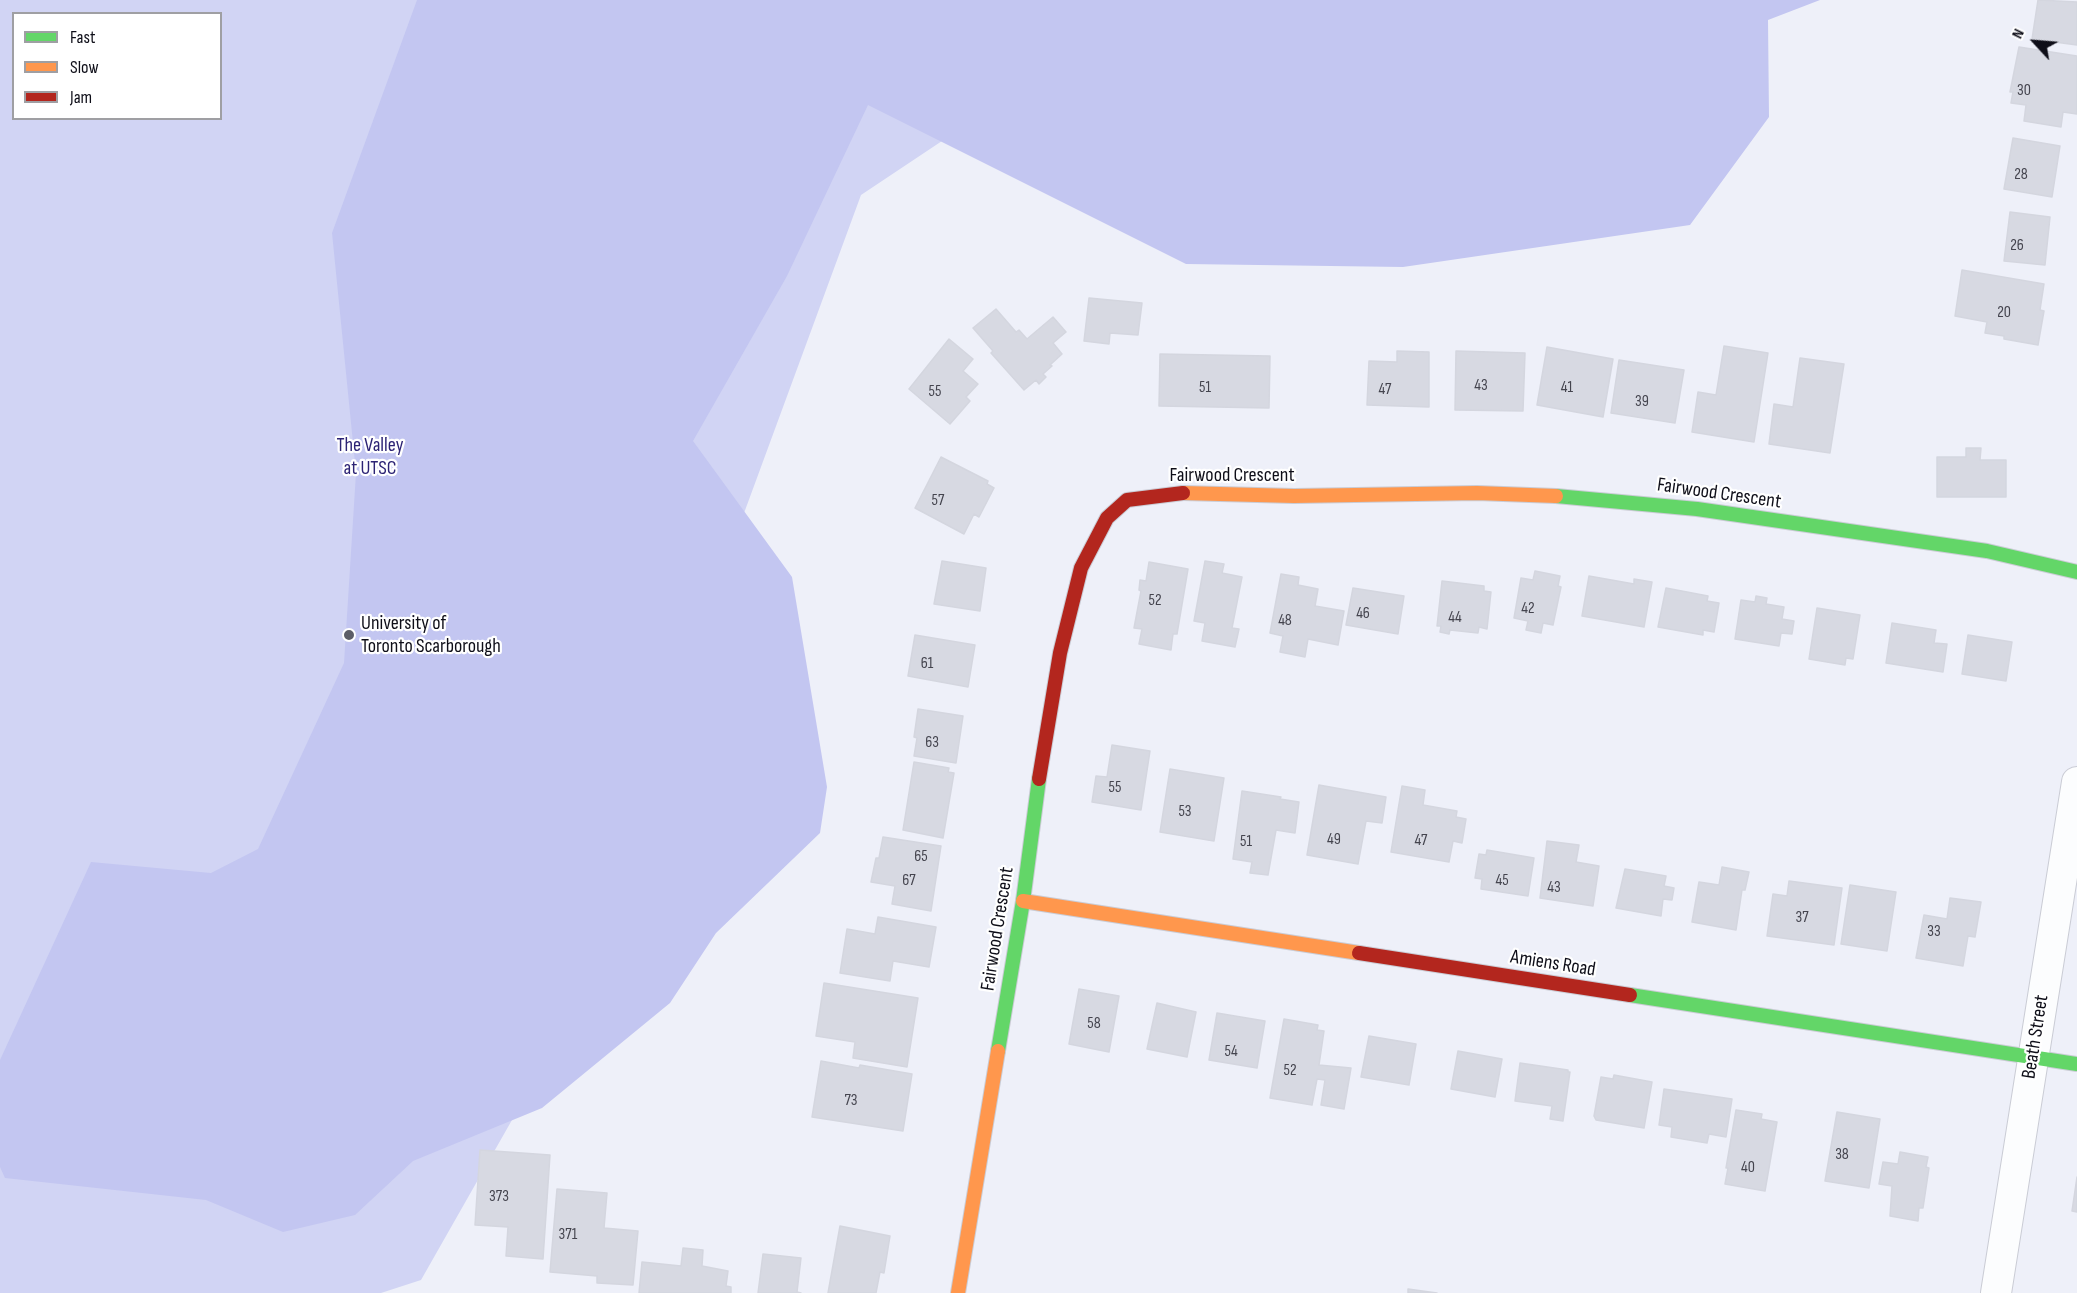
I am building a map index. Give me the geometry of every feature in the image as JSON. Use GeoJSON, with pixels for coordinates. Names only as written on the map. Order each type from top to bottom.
{"type":"FeatureCollection","features":[{"type":"Feature","properties":{"kind":"street","name":"Fairwood Crescent"},"geometry":{"type":"LineString","coordinates":[[958,1293],[1023,901],[1033,815],[1060,653],[1081,568],[1107,518],[1127,500],[1188,492],[1294,496],[1477,493],[1583,497],[1696,509],[1987,551],[2077,572]]}},
{"type":"Feature","properties":{"kind":"street","name":"Beath Street"},"geometry":{"type":"LineString","coordinates":[[1996,1293],[2077,782]]}},
{"type":"Feature","properties":{"kind":"street","name":"Amiens Road"},"geometry":{"type":"LineString","coordinates":[[1023,901],[2077,1064]]}},
{"type":"Feature","properties":{"kind":"green space","name":"The Valley at UTSC"},"geometry":{"type":"Polygon","coordinates":[[[0,0],[1573,0],[993,107],[861,195],[537,1076],[421,1280],[381,1293],[0,1293],[0,0]]]}},
{"type":"Feature","properties":{"kind":"green space","name":"The Valley at UTSC"},"geometry":{"type":"Polygon","coordinates":[[[417,0],[1820,0],[1768,20],[1769,117],[1690,225],[1403,267],[1186,264],[868,105],[787,276],[693,441],[792,577],[827,787],[820,833],[716,933],[670,1003],[542,1108],[413,1161],[355,1215],[283,1232],[206,1200],[5,1178],[0,1167],[0,1060],[91,862],[211,873],[258,849],[344,663],[356,473],[332,233],[417,0]]]}},
{"type":"Feature","properties":{"kind":"building"},"geometry":{"type":"Polygon","coordinates":[[[2038,0],[2077,2],[2077,45],[2032,39],[2038,0]]]}},
{"type":"Feature","properties":{"kind":"building"},"geometry":{"type":"Polygon","coordinates":[[[2019,47],[2077,56],[2077,114],[2063,112],[2061,127],[2024,121],[2026,105],[2011,103],[2013,92],[2010,92],[2019,47]]]}},
{"type":"Feature","properties":{"kind":"building"},"geometry":{"type":"Polygon","coordinates":[[[2013,138],[2060,146],[2052,197],[2004,189],[2013,138]]]}},
{"type":"Feature","properties":{"kind":"building"},"geometry":{"type":"Polygon","coordinates":[[[2010,212],[2050,217],[2045,265],[2004,261],[2010,212]]]}},
{"type":"Feature","properties":{"kind":"building"},"geometry":{"type":"Polygon","coordinates":[[[1962,270],[2044,284],[2040,310],[2044,311],[2038,345],[1985,333],[1987,322],[1955,316],[1962,270]]]}},
{"type":"Feature","properties":{"kind":"building"},"geometry":{"type":"Polygon","coordinates":[[[1089,298],[1142,303],[1138,335],[1110,333],[1109,344],[1084,341],[1089,298]]]}},
{"type":"Feature","properties":{"kind":"building"},"geometry":{"type":"Polygon","coordinates":[[[996,309],[1016,332],[1019,330],[1027,339],[1053,317],[1066,332],[1053,343],[1062,354],[1043,374],[1046,377],[1039,384],[1036,380],[1024,390],[991,353],[993,351],[973,328],[996,309]]]}},
{"type":"Feature","properties":{"kind":"building"},"geometry":{"type":"Polygon","coordinates":[[[949,339],[973,359],[963,371],[978,384],[966,397],[970,401],[950,424],[909,389],[949,339]]]}},
{"type":"Feature","properties":{"kind":"building"},"geometry":{"type":"Polygon","coordinates":[[[1724,346],[1768,353],[1754,442],[1692,432],[1698,392],[1716,395],[1724,346]]]}},
{"type":"Feature","properties":{"kind":"building"},"geometry":{"type":"Polygon","coordinates":[[[1547,347],[1613,359],[1603,417],[1537,405],[1547,347]]]}},
{"type":"Feature","properties":{"kind":"building"},"geometry":{"type":"Polygon","coordinates":[[[1397,351],[1429,352],[1429,407],[1367,405],[1369,361],[1397,362],[1397,351]]]}},
{"type":"Feature","properties":{"kind":"building"},"geometry":{"type":"Polygon","coordinates":[[[1456,351],[1525,353],[1523,411],[1455,410],[1456,351]]]}},
{"type":"Feature","properties":{"kind":"building"},"geometry":{"type":"Polygon","coordinates":[[[1160,354],[1270,356],[1269,408],[1159,406],[1160,354]]]}},
{"type":"Feature","properties":{"kind":"building"},"geometry":{"type":"Polygon","coordinates":[[[1800,358],[1844,364],[1830,453],[1769,444],[1774,404],[1793,407],[1800,358]]]}},
{"type":"Feature","properties":{"kind":"building"},"geometry":{"type":"Polygon","coordinates":[[[1619,360],[1684,370],[1675,423],[1611,413],[1619,360]]]}},
{"type":"Feature","properties":{"kind":"building"},"geometry":{"type":"Polygon","coordinates":[[[1966,448],[1981,448],[1980,460],[2006,460],[2006,497],[1937,497],[1937,457],[1966,457],[1966,448]]]}},
{"type":"Feature","properties":{"kind":"building"},"geometry":{"type":"Polygon","coordinates":[[[941,457],[988,481],[987,484],[994,488],[979,517],[974,514],[964,534],[915,508],[941,457]]]}},
{"type":"Feature","properties":{"kind":"building"},"geometry":{"type":"Polygon","coordinates":[[[942,561],[986,568],[980,611],[934,604],[942,561]]]}},
{"type":"Feature","properties":{"kind":"building"},"geometry":{"type":"Polygon","coordinates":[[[1205,561],[1224,564],[1222,573],[1242,577],[1232,628],[1239,629],[1235,647],[1202,641],[1205,623],[1194,621],[1205,561]]]}},
{"type":"Feature","properties":{"kind":"building"},"geometry":{"type":"Polygon","coordinates":[[[1149,562],[1188,569],[1177,634],[1173,634],[1171,650],[1139,644],[1142,629],[1134,628],[1141,591],[1139,590],[1140,580],[1146,581],[1149,562]]]}},
{"type":"Feature","properties":{"kind":"building"},"geometry":{"type":"Polygon","coordinates":[[[1535,571],[1560,576],[1558,586],[1561,587],[1553,625],[1543,623],[1541,633],[1526,630],[1528,621],[1514,618],[1521,578],[1533,580],[1535,571]]]}},
{"type":"Feature","properties":{"kind":"building"},"geometry":{"type":"Polygon","coordinates":[[[1281,574],[1299,577],[1298,585],[1318,589],[1315,606],[1344,611],[1338,645],[1308,639],[1305,657],[1280,652],[1283,636],[1270,633],[1281,574]]]}},
{"type":"Feature","properties":{"kind":"building"},"geometry":{"type":"Polygon","coordinates":[[[1589,576],[1634,584],[1634,579],[1652,582],[1644,627],[1582,616],[1589,576]]]}},
{"type":"Feature","properties":{"kind":"building"},"geometry":{"type":"Polygon","coordinates":[[[1442,581],[1484,586],[1484,591],[1491,592],[1487,629],[1479,627],[1478,633],[1450,630],[1449,634],[1440,632],[1441,626],[1437,626],[1442,581]]]}},
{"type":"Feature","properties":{"kind":"building"},"geometry":{"type":"Polygon","coordinates":[[[1353,588],[1404,596],[1398,634],[1346,625],[1353,588]]]}},
{"type":"Feature","properties":{"kind":"building"},"geometry":{"type":"Polygon","coordinates":[[[1666,588],[1708,596],[1707,601],[1719,603],[1714,632],[1703,630],[1703,635],[1658,627],[1666,588]]]}},
{"type":"Feature","properties":{"kind":"building"},"geometry":{"type":"Polygon","coordinates":[[[1756,596],[1767,598],[1766,604],[1784,607],[1782,619],[1794,621],[1792,634],[1781,633],[1779,646],[1735,639],[1741,600],[1755,602],[1756,596]]]}},
{"type":"Feature","properties":{"kind":"building"},"geometry":{"type":"Polygon","coordinates":[[[1817,608],[1860,615],[1853,659],[1846,658],[1845,665],[1809,659],[1817,608]]]}},
{"type":"Feature","properties":{"kind":"building"},"geometry":{"type":"Polygon","coordinates":[[[1892,623],[1936,630],[1934,643],[1947,644],[1943,672],[1886,663],[1892,623]]]}},
{"type":"Feature","properties":{"kind":"building"},"geometry":{"type":"Polygon","coordinates":[[[915,635],[975,645],[968,687],[908,676],[915,635]]]}},
{"type":"Feature","properties":{"kind":"building"},"geometry":{"type":"Polygon","coordinates":[[[1968,635],[2012,642],[2006,681],[1962,674],[1968,635]]]}},
{"type":"Feature","properties":{"kind":"building"},"geometry":{"type":"Polygon","coordinates":[[[918,709],[963,716],[956,763],[914,756],[918,709]]]}},
{"type":"Feature","properties":{"kind":"building"},"geometry":{"type":"Polygon","coordinates":[[[1112,745],[1150,751],[1141,810],[1092,802],[1096,776],[1107,777],[1112,745]]]}},
{"type":"Feature","properties":{"kind":"building"},"geometry":{"type":"Polygon","coordinates":[[[914,762],[949,768],[948,772],[954,773],[943,838],[903,830],[914,762]]]}},
{"type":"Feature","properties":{"kind":"building"},"geometry":{"type":"Polygon","coordinates":[[[1170,769],[1224,778],[1214,841],[1160,832],[1170,769]]]}},
{"type":"Feature","properties":{"kind":"building"},"geometry":{"type":"Polygon","coordinates":[[[1319,785],[1386,797],[1382,823],[1366,821],[1358,864],[1307,855],[1319,785]]]}},
{"type":"Feature","properties":{"kind":"building"},"geometry":{"type":"Polygon","coordinates":[[[1402,786],[1425,790],[1423,805],[1457,811],[1456,817],[1466,819],[1462,843],[1453,841],[1449,862],[1391,852],[1402,786]]]}},
{"type":"Feature","properties":{"kind":"building"},"geometry":{"type":"Polygon","coordinates":[[[1242,791],[1299,802],[1295,833],[1276,830],[1268,875],[1250,873],[1252,862],[1233,859],[1242,791]]]}},
{"type":"Feature","properties":{"kind":"building"},"geometry":{"type":"Polygon","coordinates":[[[883,837],[941,846],[931,911],[892,904],[895,886],[871,882],[883,837]]]}},
{"type":"Feature","properties":{"kind":"building"},"geometry":{"type":"Polygon","coordinates":[[[1547,841],[1579,845],[1576,862],[1599,866],[1593,906],[1540,898],[1547,841]]]}},
{"type":"Feature","properties":{"kind":"building"},"geometry":{"type":"Polygon","coordinates":[[[1487,850],[1534,858],[1528,896],[1481,889],[1482,879],[1475,878],[1479,854],[1486,855],[1487,850]]]}},
{"type":"Feature","properties":{"kind":"building"},"geometry":{"type":"Polygon","coordinates":[[[1722,867],[1749,872],[1745,890],[1742,890],[1736,930],[1692,922],[1699,882],[1719,885],[1722,867]]]}},
{"type":"Feature","properties":{"kind":"building"},"geometry":{"type":"Polygon","coordinates":[[[1625,869],[1666,876],[1664,886],[1674,888],[1672,900],[1663,899],[1661,916],[1616,908],[1625,869]]]}},
{"type":"Feature","properties":{"kind":"building"},"geometry":{"type":"Polygon","coordinates":[[[1789,881],[1842,888],[1834,945],[1767,936],[1773,894],[1787,896],[1789,881]]]}},
{"type":"Feature","properties":{"kind":"building"},"geometry":{"type":"Polygon","coordinates":[[[1850,885],[1896,892],[1887,951],[1841,944],[1850,885]]]}},
{"type":"Feature","properties":{"kind":"building"},"geometry":{"type":"Polygon","coordinates":[[[1950,898],[1981,902],[1975,937],[1968,936],[1963,966],[1916,958],[1924,915],[1947,919],[1950,898]]]}},
{"type":"Feature","properties":{"kind":"building"},"geometry":{"type":"Polygon","coordinates":[[[878,917],[936,927],[929,967],[893,961],[890,981],[840,973],[847,929],[875,934],[878,917]]]}},
{"type":"Feature","properties":{"kind":"building"},"geometry":{"type":"Polygon","coordinates":[[[824,983],[918,998],[907,1067],[853,1058],[855,1042],[816,1036],[824,983]]]}},
{"type":"Feature","properties":{"kind":"building"},"geometry":{"type":"Polygon","coordinates":[[[1079,989],[1119,996],[1109,1052],[1069,1044],[1079,989]]]}},
{"type":"Feature","properties":{"kind":"building"},"geometry":{"type":"Polygon","coordinates":[[[1157,1003],[1196,1012],[1187,1057],[1147,1049],[1157,1003]]]}},
{"type":"Feature","properties":{"kind":"building"},"geometry":{"type":"Polygon","coordinates":[[[1217,1013],[1265,1021],[1257,1068],[1209,1060],[1217,1013]]]}},
{"type":"Feature","properties":{"kind":"building"},"geometry":{"type":"Polygon","coordinates":[[[1284,1019],[1318,1025],[1317,1030],[1324,1031],[1319,1065],[1351,1068],[1344,1109],[1321,1105],[1325,1080],[1317,1079],[1312,1105],[1270,1098],[1284,1019]]]}},
{"type":"Feature","properties":{"kind":"building"},"geometry":{"type":"Polygon","coordinates":[[[1369,1036],[1416,1044],[1409,1085],[1361,1077],[1369,1036]]]}},
{"type":"Feature","properties":{"kind":"building"},"geometry":{"type":"Polygon","coordinates":[[[1458,1051],[1502,1059],[1495,1097],[1451,1089],[1458,1051]]]}},
{"type":"Feature","properties":{"kind":"building"},"geometry":{"type":"Polygon","coordinates":[[[821,1061],[912,1074],[903,1131],[812,1117],[821,1061]]]}},
{"type":"Feature","properties":{"kind":"building"},"geometry":{"type":"Polygon","coordinates":[[[1520,1063],[1570,1072],[1563,1121],[1550,1119],[1552,1106],[1515,1101],[1520,1063]]]}},
{"type":"Feature","properties":{"kind":"building"},"geometry":{"type":"Polygon","coordinates":[[[1614,1075],[1652,1082],[1644,1128],[1596,1120],[1594,1116],[1601,1077],[1613,1079],[1614,1075]]]}},
{"type":"Feature","properties":{"kind":"building"},"geometry":{"type":"Polygon","coordinates":[[[1664,1089],[1732,1099],[1726,1137],[1709,1134],[1707,1143],[1671,1137],[1672,1127],[1659,1125],[1664,1089]]]}},
{"type":"Feature","properties":{"kind":"building"},"geometry":{"type":"Polygon","coordinates":[[[1736,1110],[1762,1114],[1761,1119],[1777,1122],[1765,1191],[1725,1184],[1736,1110]]]}},
{"type":"Feature","properties":{"kind":"building"},"geometry":{"type":"Polygon","coordinates":[[[1837,1112],[1880,1119],[1869,1188],[1825,1181],[1837,1112]]]}},
{"type":"Feature","properties":{"kind":"building"},"geometry":{"type":"Polygon","coordinates":[[[480,1150],[550,1155],[543,1259],[506,1256],[508,1227],[475,1225],[480,1150]]]}},
{"type":"Feature","properties":{"kind":"building"},"geometry":{"type":"Polygon","coordinates":[[[1900,1152],[1928,1157],[1926,1167],[1929,1168],[1923,1208],[1919,1208],[1918,1221],[1890,1216],[1892,1186],[1879,1184],[1883,1162],[1898,1164],[1900,1152]]]}},
{"type":"Feature","properties":{"kind":"building"},"geometry":{"type":"Polygon","coordinates":[[[2077,1177],[2077,1212],[2072,1211],[2077,1177]]]}},
{"type":"Feature","properties":{"kind":"building"},"geometry":{"type":"Polygon","coordinates":[[[557,1189],[607,1193],[604,1228],[638,1231],[633,1285],[597,1283],[597,1276],[550,1272],[557,1189]]]}},
{"type":"Feature","properties":{"kind":"building"},"geometry":{"type":"Polygon","coordinates":[[[840,1226],[890,1236],[884,1273],[880,1272],[876,1293],[828,1293],[840,1226]]]}},
{"type":"Feature","properties":{"kind":"building"},"geometry":{"type":"Polygon","coordinates":[[[683,1248],[703,1250],[702,1266],[728,1271],[726,1286],[731,1287],[731,1293],[639,1293],[642,1262],[681,1266],[683,1248]]]}},
{"type":"Feature","properties":{"kind":"building"},"geometry":{"type":"Polygon","coordinates":[[[763,1254],[801,1258],[797,1292],[801,1293],[758,1293],[763,1254]]]}},
{"type":"Feature","properties":{"kind":"building"},"geometry":{"type":"Polygon","coordinates":[[[1408,1289],[1437,1293],[1408,1293],[1408,1289]]]}},
{"type":"Feature","properties":{"kind":"traffic: fast"},"geometry":{"type":"LineString","coordinates":[[1556,496],[1697,509],[1987,551],[2077,572]]}},
{"type":"Feature","properties":{"kind":"traffic: fast"},"geometry":{"type":"LineString","coordinates":[[998,1051],[1023,901],[1039,779]]}},
{"type":"Feature","properties":{"kind":"traffic: fast"},"geometry":{"type":"LineString","coordinates":[[1630,995],[2077,1064]]}},
{"type":"Feature","properties":{"kind":"traffic: slow"},"geometry":{"type":"LineString","coordinates":[[1183,493],[1294,496],[1477,493],[1556,496]]}},
{"type":"Feature","properties":{"kind":"traffic: slow"},"geometry":{"type":"LineString","coordinates":[[1023,901],[1359,953]]}},
{"type":"Feature","properties":{"kind":"traffic: slow"},"geometry":{"type":"LineString","coordinates":[[958,1293],[998,1051]]}},
{"type":"Feature","properties":{"kind":"traffic: jam"},"geometry":{"type":"LineString","coordinates":[[1039,779],[1060,653],[1081,568],[1107,518],[1127,500],[1183,493]]}},
{"type":"Feature","properties":{"kind":"traffic: jam"},"geometry":{"type":"LineString","coordinates":[[1359,953],[1630,995]]}},
{"type":"Feature","properties":{"kind":"place","name":"University of Toronto Scarborough"},"geometry":{"type":"Point","coordinates":[349,635]}}]}
